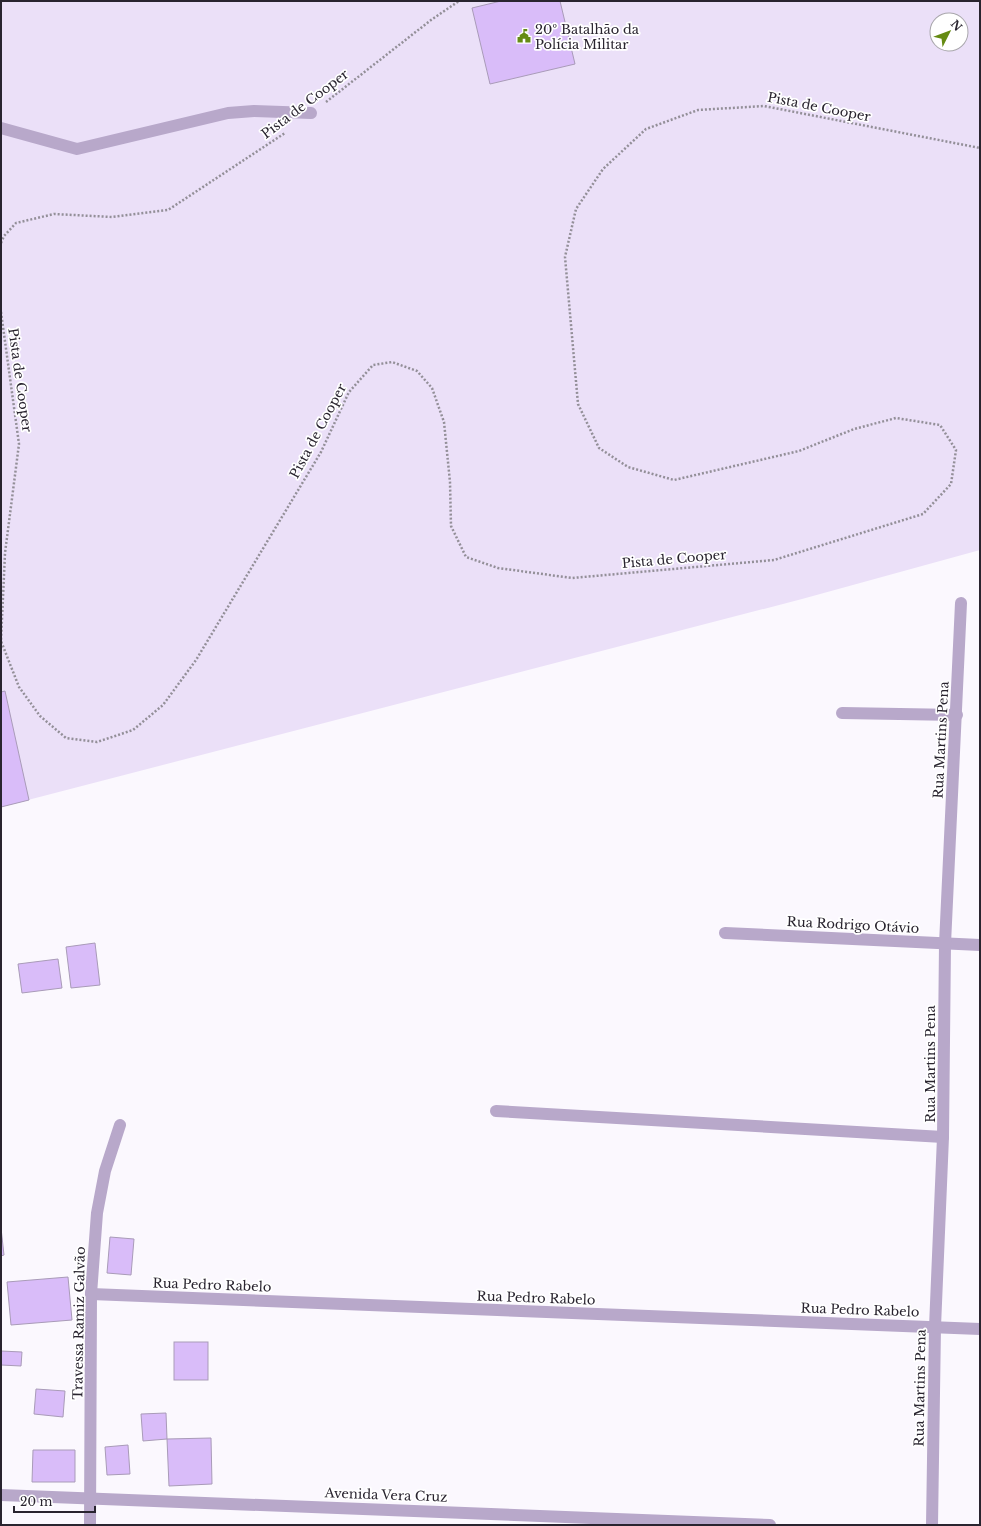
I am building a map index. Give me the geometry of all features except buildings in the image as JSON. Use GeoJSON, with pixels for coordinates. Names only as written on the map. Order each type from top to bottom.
{"type":"FeatureCollection","features":[{"type":"Feature","properties":{"kind":"street"},"geometry":{"type":"LineString","coordinates":[[1,128],[77,149],[228,113],[254,111],[312,113]]}},
{"type":"Feature","properties":{"kind":"street","name":"Rua Martins Pena"},"geometry":{"type":"LineString","coordinates":[[932,1525],[935,1327],[943,1137],[945,944],[962,603]]}},
{"type":"Feature","properties":{"kind":"street"},"geometry":{"type":"LineString","coordinates":[[842,713],[957,715]]}},
{"type":"Feature","properties":{"kind":"street","name":"Rua Rodrigo Otávio"},"geometry":{"type":"LineString","coordinates":[[725,933],[980,946]]}},
{"type":"Feature","properties":{"kind":"street"},"geometry":{"type":"LineString","coordinates":[[496,1111],[943,1137]]}},
{"type":"Feature","properties":{"kind":"street","name":"Travessa Ramiz Galvão"},"geometry":{"type":"LineString","coordinates":[[90,1525],[91,1294],[97,1213],[105,1172],[120,1126]]}},
{"type":"Feature","properties":{"kind":"street","name":"Rua Pedro Rabelo"},"geometry":{"type":"LineString","coordinates":[[91,1294],[980,1329]]}},
{"type":"Feature","properties":{"kind":"street","name":"Avenida Vera Cruz"},"geometry":{"type":"LineString","coordinates":[[1,1495],[91,1497],[770,1525]]}},
{"type":"Feature","properties":{"kind":"path","name":"Pista de Cooper"},"geometry":{"type":"LineString","coordinates":[[1,243],[4,236],[16,223],[54,214],[112,216],[168,210],[275,141],[431,20],[459,1]]}},
{"type":"Feature","properties":{"kind":"path","name":"Pista de Cooper"},"geometry":{"type":"LineString","coordinates":[[1,312],[19,444],[5,554],[1,640],[19,687],[40,716],[66,738],[97,742],[132,730],[163,705],[196,660],[321,452],[349,392],[373,365],[392,362],[417,371],[432,388],[444,422],[450,482],[451,526],[466,557],[498,568],[572,578],[774,560],[923,514],[951,484],[956,450],[940,425],[896,418],[854,429],[799,451],[674,480],[628,467],[599,448],[578,404],[565,257],[576,209],[603,169],[646,129],[698,110],[764,106],[980,148]]}},
{"type":"Feature","properties":{"kind":"shaded area"},"geometry":{"type":"Polygon","coordinates":[[[1,1],[980,1],[980,550],[802,599],[1,807],[1,1]]]}},
{"type":"Feature","properties":{"kind":"place","name":"20º Batalhão da Polícia Militar"},"geometry":{"type":"Point","coordinates":[524,36]}}]}
